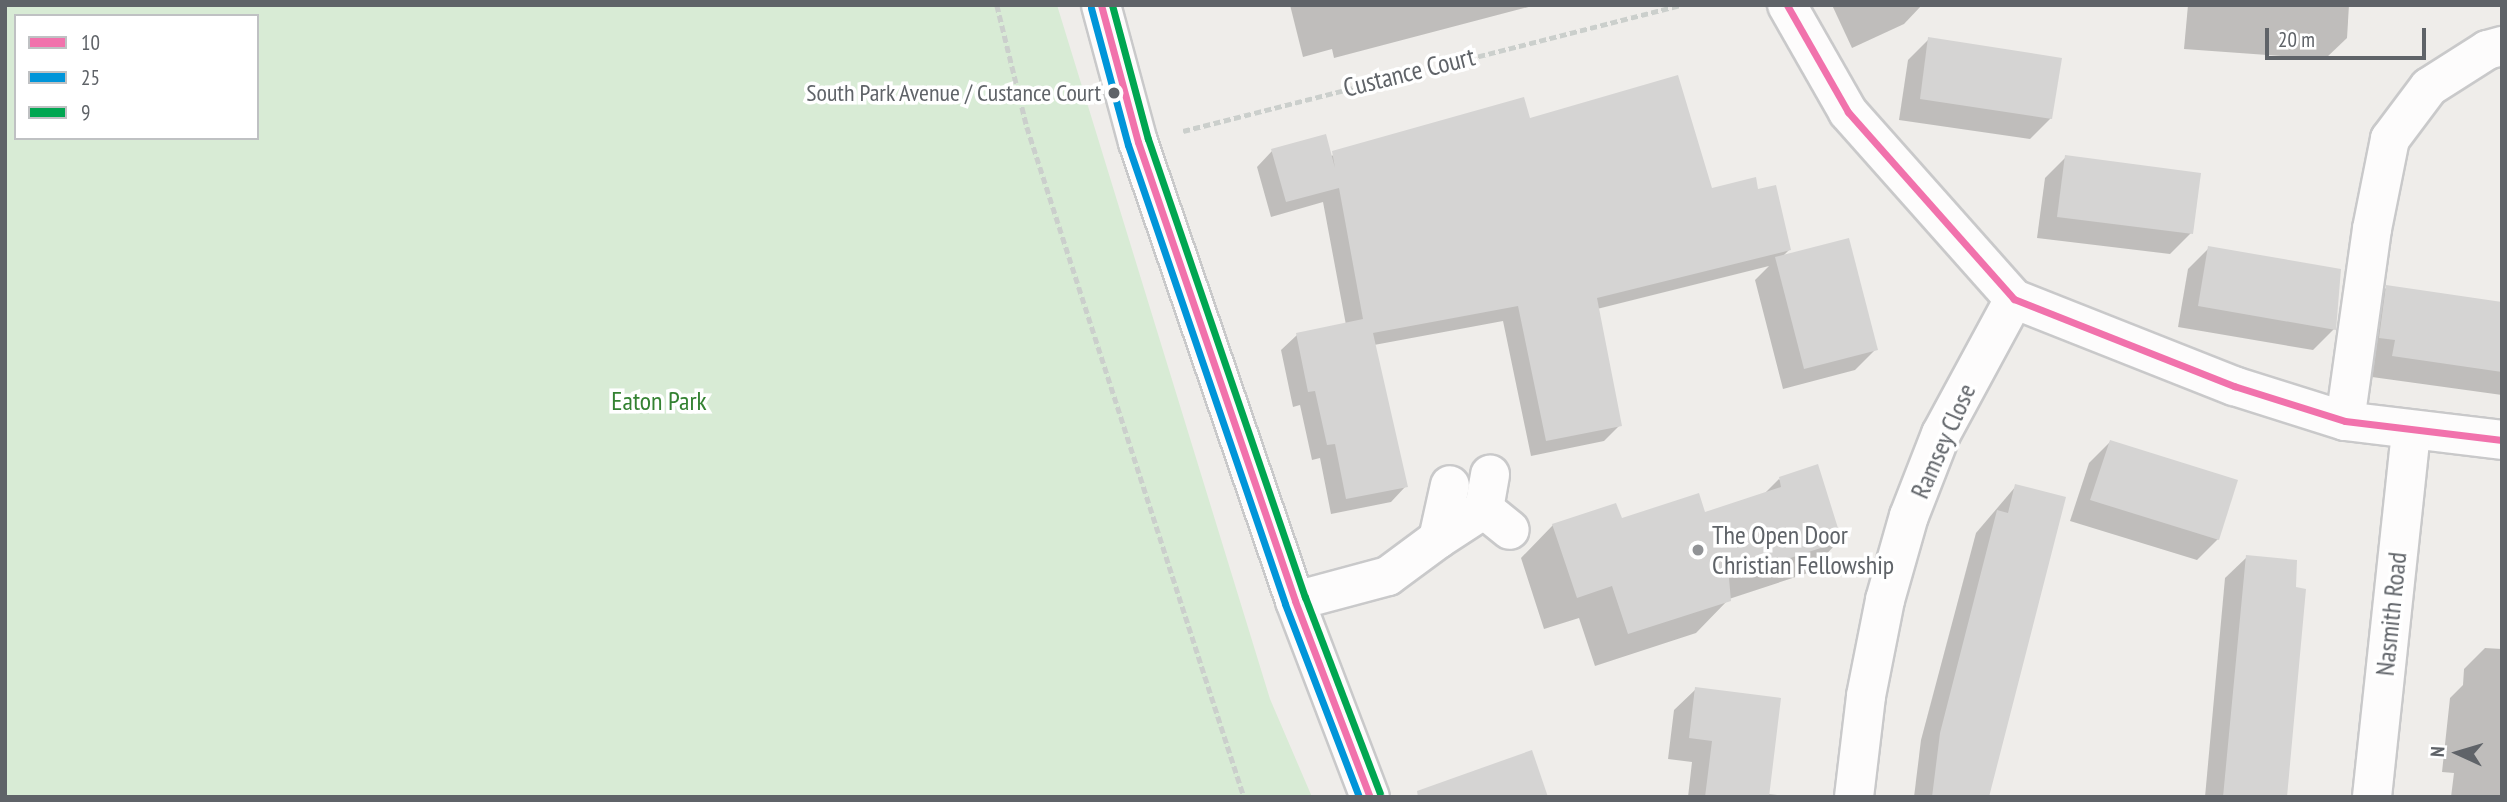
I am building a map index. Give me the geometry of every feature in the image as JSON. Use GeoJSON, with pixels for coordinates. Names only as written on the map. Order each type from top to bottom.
{"type":"FeatureCollection","features":[{"type":"Feature","properties":{"kind":"street"},"geometry":{"type":"LineString","coordinates":[[1101,5],[1139,142],[1295,601],[1370,797]]}},
{"type":"Feature","properties":{"kind":"street"},"geometry":{"type":"LineString","coordinates":[[1787,5],[1848,112],[2014,299],[2222,382],[2345,421],[2502,440]]}},
{"type":"Feature","properties":{"kind":"street"},"geometry":{"type":"LineString","coordinates":[[2345,421],[2372,229],[2390,139],[2429,87],[2487,50],[2502,46]]}},
{"type":"Feature","properties":{"kind":"street","name":"Ramsey Close"},"geometry":{"type":"LineString","coordinates":[[1854,797],[1866,696],[1885,600],[1909,516],[1941,434],[2014,299]]}},
{"type":"Feature","properties":{"kind":"street","name":"Nasmith Road"},"geometry":{"type":"LineString","coordinates":[[2372,797],[2411,431]]}},
{"type":"Feature","properties":{"kind":"street"},"geometry":{"type":"LineString","coordinates":[[1438,539],[1450,485]]}},
{"type":"Feature","properties":{"kind":"street"},"geometry":{"type":"LineString","coordinates":[[1295,601],[1388,576],[1438,539],[1495,505]]}},
{"type":"Feature","properties":{"kind":"path"},"geometry":{"type":"LineString","coordinates":[[997,5],[1031,140],[1244,797]]}},
{"type":"Feature","properties":{"kind":"path","name":"Custance Court"},"geometry":{"type":"LineString","coordinates":[[1139,142],[1681,5]]}},
{"type":"Feature","properties":{"kind":"green space","name":"Eaton Park"},"geometry":{"type":"Polygon","coordinates":[[[5,5],[1057,5],[1270,699],[1312,797],[5,797],[5,5]]]}},
{"type":"Feature","properties":{"kind":"building"},"geometry":{"type":"Polygon","coordinates":[[[1928,37],[2062,58],[2052,119],[1920,99],[1928,37]]]}},
{"type":"Feature","properties":{"kind":"building"},"geometry":{"type":"Polygon","coordinates":[[[1678,75],[1712,188],[1756,177],[1758,189],[1776,185],[1791,250],[1597,298],[1622,426],[1546,441],[1518,306],[1373,333],[1408,487],[1346,499],[1335,444],[1327,445],[1315,391],[1308,392],[1296,333],[1363,319],[1339,188],[1286,202],[1271,149],[1326,134],[1335,168],[1332,151],[1524,97],[1530,118],[1678,75]]]}},
{"type":"Feature","properties":{"kind":"building"},"geometry":{"type":"Polygon","coordinates":[[[2065,155],[2201,173],[2193,234],[2057,217],[2065,155]]]}},
{"type":"Feature","properties":{"kind":"building"},"geometry":{"type":"Polygon","coordinates":[[[1849,238],[1878,350],[1804,369],[1775,257],[1849,238]]]}},
{"type":"Feature","properties":{"kind":"building"},"geometry":{"type":"Polygon","coordinates":[[[2208,246],[2341,269],[2336,330],[2198,306],[2208,246]]]}},
{"type":"Feature","properties":{"kind":"building"},"geometry":{"type":"Polygon","coordinates":[[[2386,285],[2502,302],[2502,372],[2392,356],[2395,340],[2379,338],[2386,285]]]}},
{"type":"Feature","properties":{"kind":"building"},"geometry":{"type":"Polygon","coordinates":[[[2110,440],[2238,480],[2219,540],[2090,500],[2110,440]]]}},
{"type":"Feature","properties":{"kind":"building","name":"The Open Door Christian Fellowship"},"geometry":{"type":"Polygon","coordinates":[[[1818,464],[1842,541],[1729,578],[1731,601],[1628,634],[1612,586],[1577,598],[1552,524],[1616,503],[1622,518],[1699,493],[1705,512],[1781,487],[1779,477],[1818,464]]]}},
{"type":"Feature","properties":{"kind":"building"},"geometry":{"type":"Polygon","coordinates":[[[2015,484],[2066,497],[1989,797],[1932,797],[1940,733],[1997,510],[2008,513],[2015,484]]]}},
{"type":"Feature","properties":{"kind":"building"},"geometry":{"type":"Polygon","coordinates":[[[2246,555],[2297,560],[2296,587],[2306,589],[2287,797],[2223,797],[2246,555]]]}},
{"type":"Feature","properties":{"kind":"building"},"geometry":{"type":"Polygon","coordinates":[[[1695,687],[1781,698],[1769,797],[1705,797],[1712,741],[1689,738],[1695,687]]]}},
{"type":"Feature","properties":{"kind":"building"},"geometry":{"type":"Polygon","coordinates":[[[1532,750],[1548,797],[1418,797],[1417,791],[1532,750]]]}},
{"type":"Feature","properties":{"kind":"transit line","name":"10"},"geometry":{"type":"LineString","coordinates":[[1101,5],[1138,142],[1295,601],[1370,797]]}},
{"type":"Feature","properties":{"kind":"transit line","name":"9"},"geometry":{"type":"LineString","coordinates":[[1112,5],[1148,139],[1305,597],[1380,793]]}},
{"type":"Feature","properties":{"kind":"transit line","name":"10"},"geometry":{"type":"LineString","coordinates":[[1787,5],[1848,112],[2014,299],[2234,386],[2345,421],[2502,440]]}},
{"type":"Feature","properties":{"kind":"transit line","name":"25"},"geometry":{"type":"LineString","coordinates":[[1091,8],[1128,145],[1285,604],[1359,797]]}},
{"type":"Feature","properties":{"kind":"place","name":"South Park Avenue / Custance Court"},"geometry":{"type":"Point","coordinates":[1114,93]}},
{"type":"Feature","properties":{"kind":"place","name":"The Open Door Christian Fellowship"},"geometry":{"type":"Point","coordinates":[1698,550]}}]}
